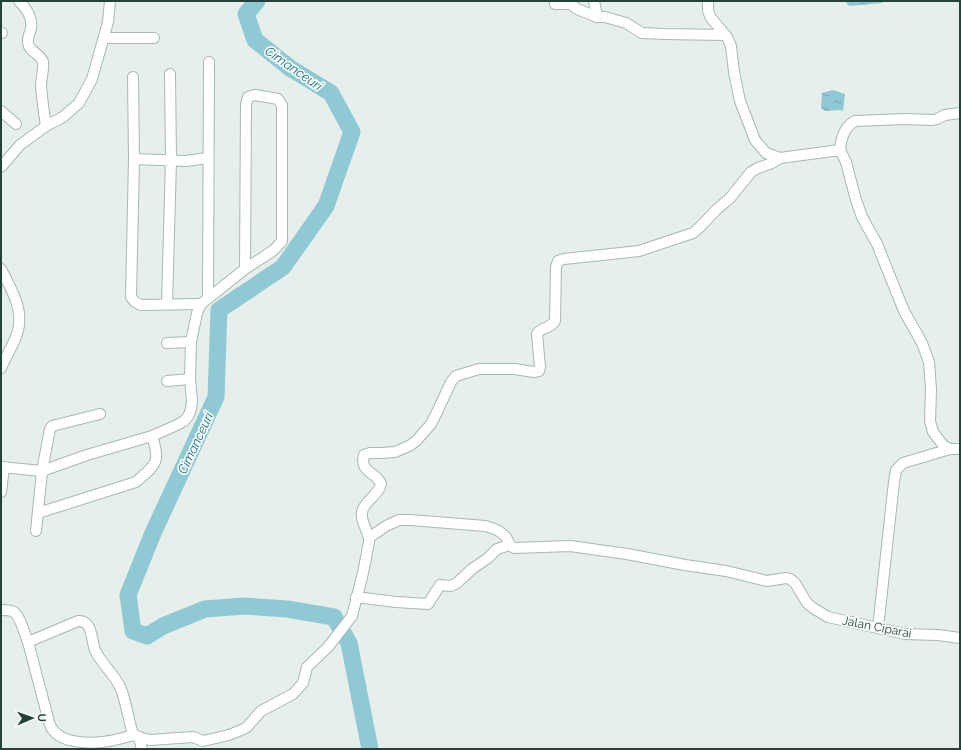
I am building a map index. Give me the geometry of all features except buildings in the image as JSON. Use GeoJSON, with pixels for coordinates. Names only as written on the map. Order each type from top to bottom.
{"type":"FeatureCollection","features":[{"type":"Feature","properties":{"kind":"street"},"geometry":{"type":"LineString","coordinates":[[19,1],[28,13],[31,20],[31,28],[27,40],[28,45],[30,50],[40,57],[43,62],[41,86],[46,126]]}},
{"type":"Feature","properties":{"kind":"street"},"geometry":{"type":"LineString","coordinates":[[1,167],[20,145],[46,126],[63,117],[79,103],[92,79],[108,22],[110,1]]}},
{"type":"Feature","properties":{"kind":"street"},"geometry":{"type":"LineString","coordinates":[[594,1],[597,17]]}},
{"type":"Feature","properties":{"kind":"street"},"geometry":{"type":"LineString","coordinates":[[708,1],[708,11],[711,18],[727,37],[731,46],[734,72],[740,101],[756,140],[766,153],[780,158]]}},
{"type":"Feature","properties":{"kind":"street"},"geometry":{"type":"LineString","coordinates":[[555,4],[571,4],[577,9],[597,17],[626,23],[642,32],[664,34],[725,35]]}},
{"type":"Feature","properties":{"kind":"street"},"geometry":{"type":"LineString","coordinates":[[104,38],[154,38]]}},
{"type":"Feature","properties":{"kind":"street"},"geometry":{"type":"LineString","coordinates":[[205,301],[209,62]]}},
{"type":"Feature","properties":{"kind":"street"},"geometry":{"type":"LineString","coordinates":[[167,304],[170,74]]}},
{"type":"Feature","properties":{"kind":"street"},"geometry":{"type":"LineString","coordinates":[[133,77],[134,159],[131,297],[137,304],[167,304],[205,301]]}},
{"type":"Feature","properties":{"kind":"street"},"geometry":{"type":"LineString","coordinates":[[1,492],[2,467],[42,471],[94,453],[152,436],[177,425],[189,415],[192,401],[190,379],[191,342],[196,313],[205,301],[245,269],[274,250],[282,238],[282,105],[278,99],[255,95],[248,97],[246,104],[245,269]]}},
{"type":"Feature","properties":{"kind":"street"},"geometry":{"type":"LineString","coordinates":[[1,112],[16,124]]}},
{"type":"Feature","properties":{"kind":"street"},"geometry":{"type":"LineString","coordinates":[[955,449],[943,444],[935,436],[931,426],[929,362],[926,353],[904,311],[877,244],[862,217],[846,162],[840,150],[843,133],[849,125],[855,121],[905,119],[933,120],[945,115],[960,113]]}},
{"type":"Feature","properties":{"kind":"street"},"geometry":{"type":"LineString","coordinates":[[1,610],[14,612],[17,616],[28,642],[49,722],[53,730],[59,736],[80,743],[114,741],[137,736],[154,740],[193,737],[204,745],[246,728],[261,711],[293,694],[302,683],[307,667],[328,647],[348,621],[354,610],[370,537],[363,524],[362,514],[365,506],[380,489],[381,484],[377,478],[366,470],[363,462],[364,455],[370,452],[395,452],[416,441],[430,424],[451,382],[456,376],[479,369],[539,371],[540,367],[537,334],[539,330],[552,326],[555,321],[556,267],[558,261],[564,259],[639,251],[693,233],[730,198],[751,172],[780,158],[840,150]]}},
{"type":"Feature","properties":{"kind":"street"},"geometry":{"type":"LineString","coordinates":[[134,159],[186,161],[208,158]]}},
{"type":"Feature","properties":{"kind":"street"},"geometry":{"type":"LineString","coordinates":[[1,268],[14,294],[19,307],[20,316],[17,335],[1,368]]}},
{"type":"Feature","properties":{"kind":"street"},"geometry":{"type":"LineString","coordinates":[[167,343],[191,342]]}},
{"type":"Feature","properties":{"kind":"street"},"geometry":{"type":"LineString","coordinates":[[166,381],[190,379]]}},
{"type":"Feature","properties":{"kind":"street"},"geometry":{"type":"LineString","coordinates":[[36,531],[42,471],[50,429],[52,426],[100,414]]}},
{"type":"Feature","properties":{"kind":"street"},"geometry":{"type":"LineString","coordinates":[[38,513],[136,482],[147,472],[156,460],[157,450],[152,436]]}},
{"type":"Feature","properties":{"kind":"street"},"geometry":{"type":"LineString","coordinates":[[878,628],[896,470],[903,463],[955,449]]}},
{"type":"Feature","properties":{"kind":"street"},"geometry":{"type":"LineString","coordinates":[[356,597],[403,603],[428,604],[440,585],[451,586],[457,583],[496,550],[510,545],[506,537],[499,531],[485,526],[406,519],[393,523],[370,537]]}},
{"type":"Feature","properties":{"kind":"street","name":"Jalan Ciparai"},"geometry":{"type":"LineString","coordinates":[[510,545],[514,548],[570,546],[726,571],[767,581],[786,578],[795,583],[807,603],[828,617],[905,634],[938,635],[960,638]]}},
{"type":"Feature","properties":{"kind":"street"},"geometry":{"type":"LineString","coordinates":[[28,642],[78,621],[82,621],[87,624],[90,629],[96,651],[120,688],[130,724],[142,749]]}},
{"type":"Feature","properties":{"kind":"water"},"geometry":{"type":"Polygon","coordinates":[[[845,1],[883,1],[882,3],[849,6],[845,1]]]}},
{"type":"Feature","properties":{"kind":"water"},"geometry":{"type":"Polygon","coordinates":[[[833,90],[845,94],[843,111],[825,111],[821,108],[822,93],[833,90]]]}},
{"type":"Feature","properties":{"kind":"waterway","name":"Cimanceuri"},"geometry":{"type":"LineString","coordinates":[[257,1],[246,14],[255,40],[290,68],[331,93],[352,132],[326,206],[283,267],[219,310],[216,397],[153,533],[128,595],[133,631],[147,636],[163,626],[205,609],[244,606],[287,609],[334,617],[349,643],[370,749]]}}]}
